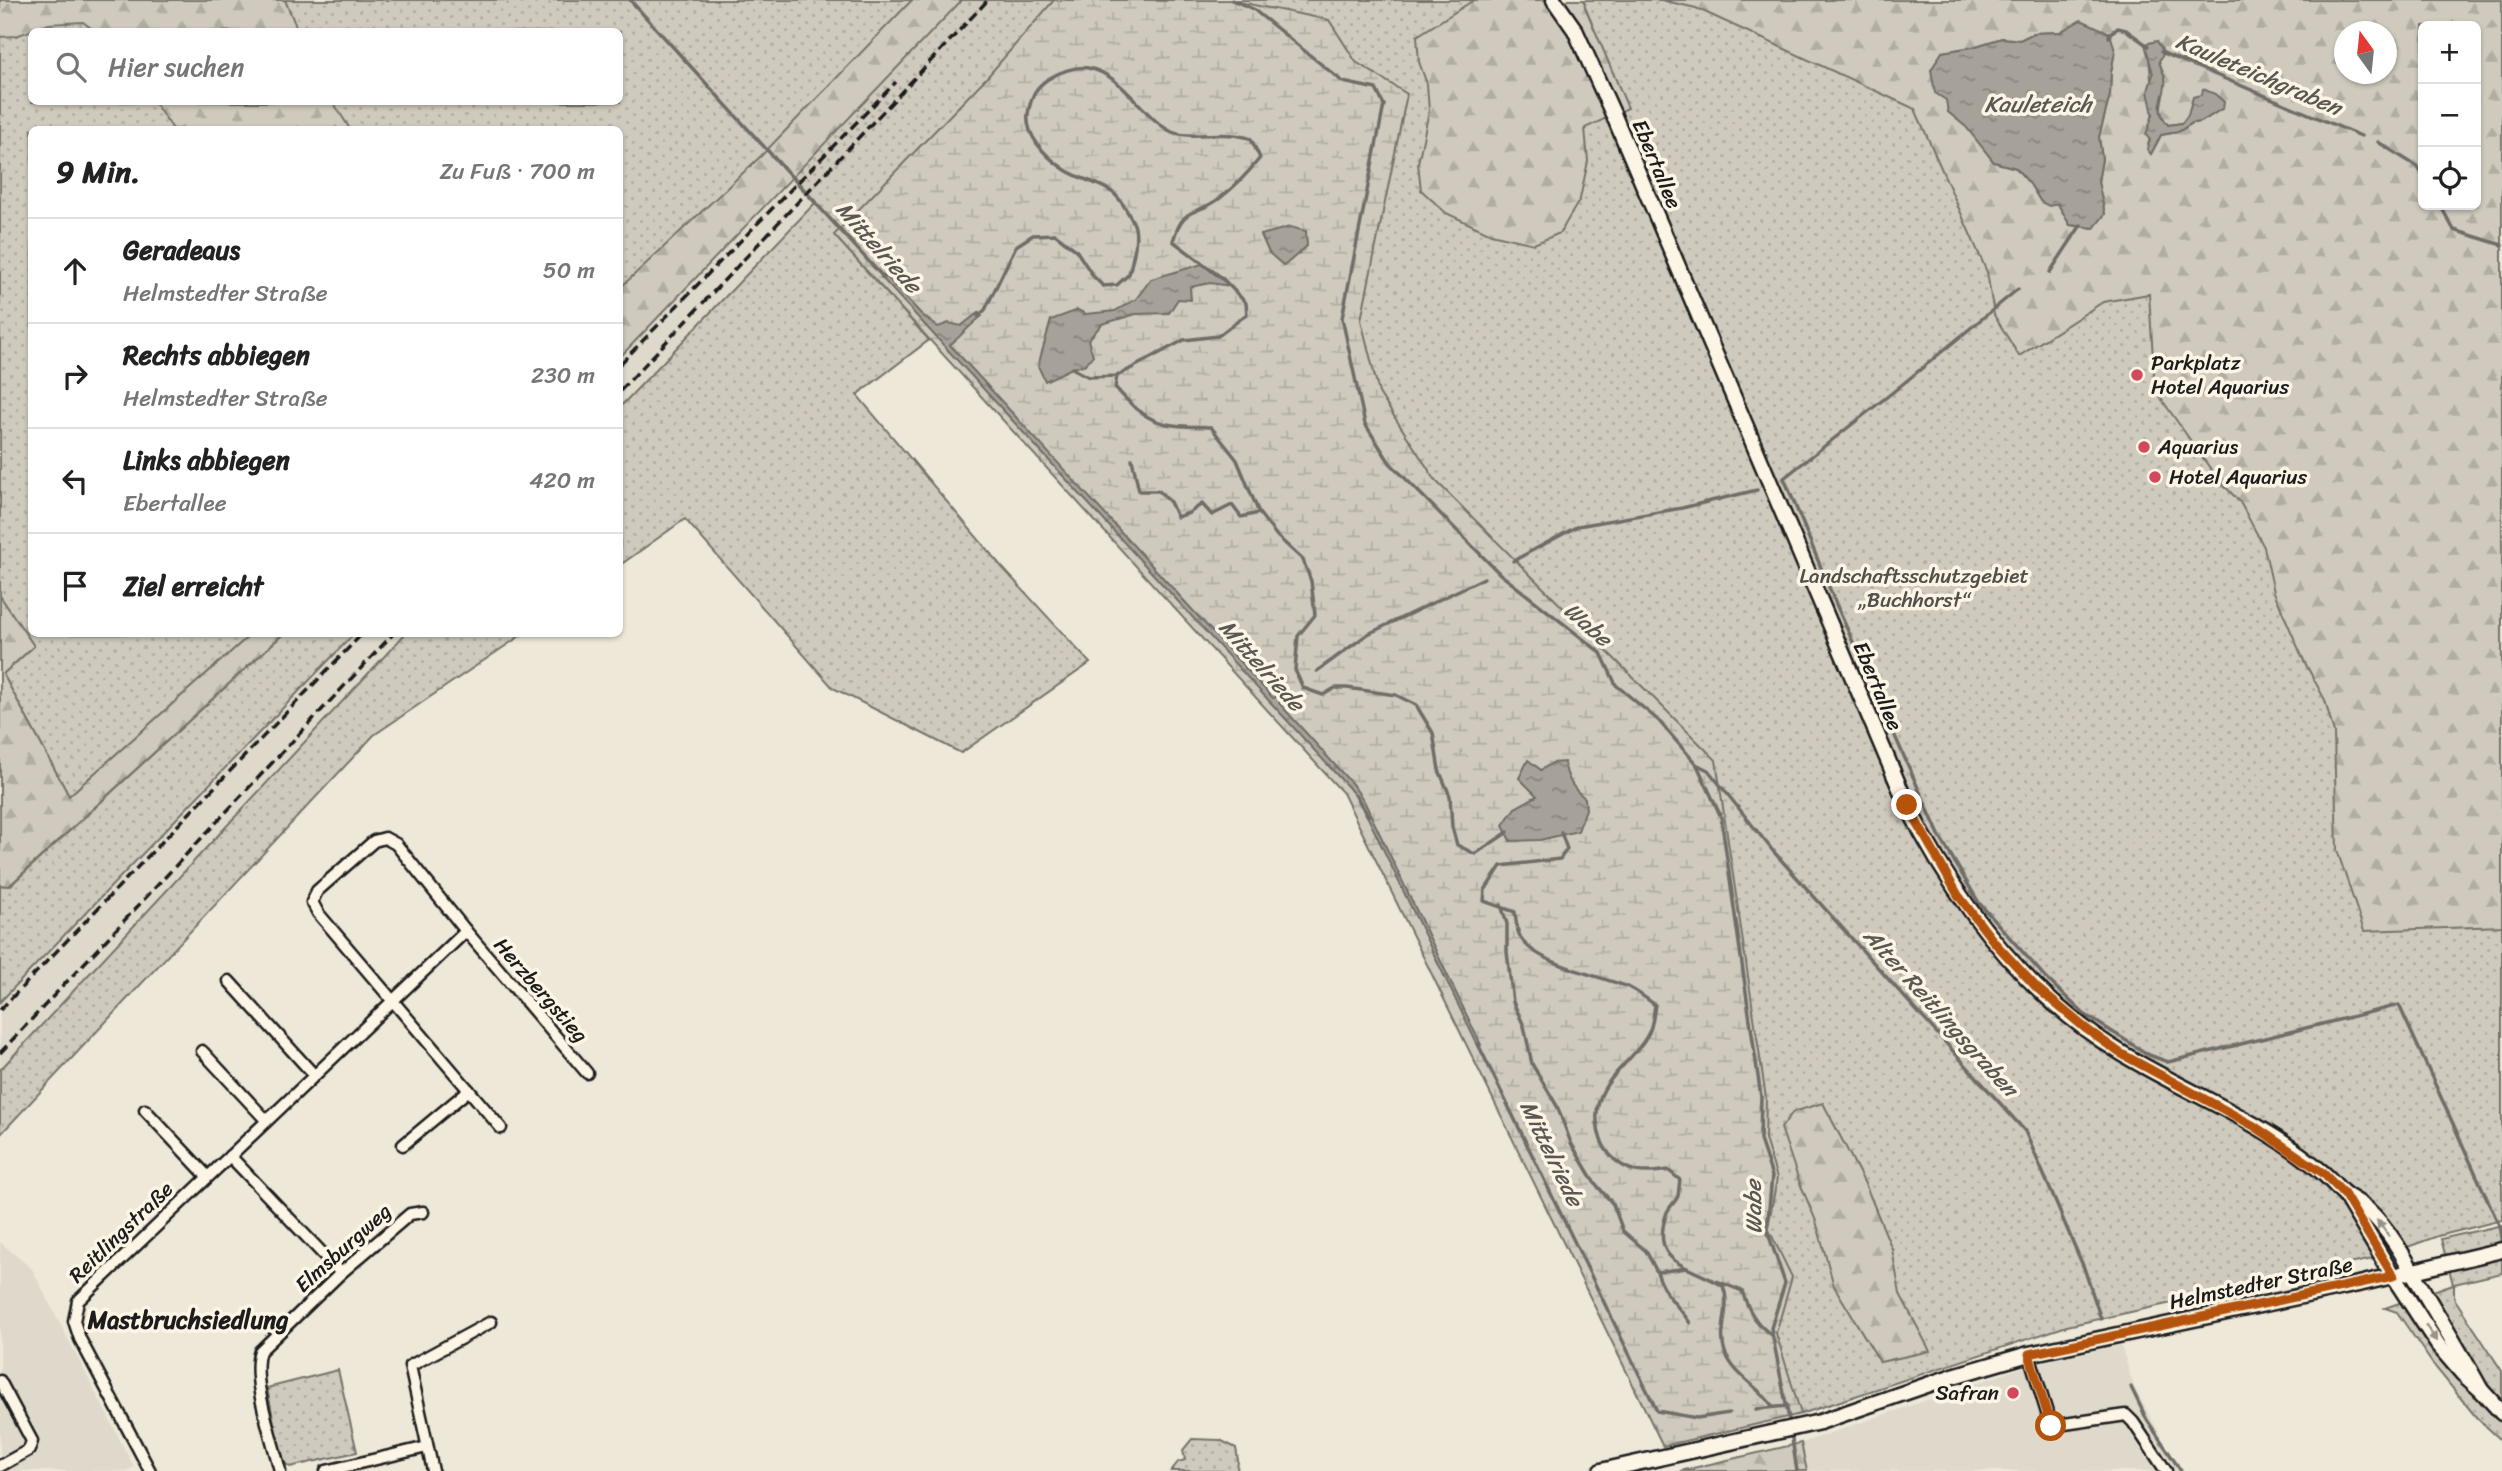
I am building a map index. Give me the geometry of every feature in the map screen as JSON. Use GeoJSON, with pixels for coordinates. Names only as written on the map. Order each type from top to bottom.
{"type":"FeatureCollection","features":[{"type":"Feature","properties":{"kind":"main road","name":"Ebertallee"},"geometry":{"type":"LineString","coordinates":[[1554,0],[1574,30],[1614,116],[1907,805],[1958,895],[2016,967],[2085,1028],[2120,1053],[2279,1141],[2368,1210],[2393,1242],[2482,1390]]}},
{"type":"Feature","properties":{"kind":"main road","name":"Ebertallee"},"geometry":{"type":"LineString","coordinates":[[2344,1194],[2438,1345],[2463,1374],[2482,1390]]}},
{"type":"Feature","properties":{"kind":"main road","name":"Helmstedter Straße"},"geometry":{"type":"LineString","coordinates":[[1601,1471],[1821,1422],[1953,1376],[2029,1354],[2412,1272],[2502,1250]]}},
{"type":"Feature","properties":{"kind":"main road"},"geometry":{"type":"LineString","coordinates":[[2482,1390],[2502,1413]]}},
{"type":"Feature","properties":{"kind":"street","name":"Herzbergstieg"},"geometry":{"type":"LineString","coordinates":[[392,1001],[318,913],[312,902],[317,891],[374,841],[385,838],[396,844],[587,1073]]}},
{"type":"Feature","properties":{"kind":"street","name":"Reitlingstraße"},"geometry":{"type":"LineString","coordinates":[[150,1471],[80,1339],[74,1321],[75,1307],[83,1293],[466,931]]}},
{"type":"Feature","properties":{"kind":"street"},"geometry":{"type":"LineString","coordinates":[[229,981],[314,1075]]}},
{"type":"Feature","properties":{"kind":"street"},"geometry":{"type":"LineString","coordinates":[[392,1001],[501,1128]]}},
{"type":"Feature","properties":{"kind":"street"},"geometry":{"type":"LineString","coordinates":[[202,1051],[266,1119]]}},
{"type":"Feature","properties":{"kind":"street"},"geometry":{"type":"LineString","coordinates":[[403,1145],[469,1090]]}},
{"type":"Feature","properties":{"kind":"street"},"geometry":{"type":"LineString","coordinates":[[145,1110],[207,1176]]}},
{"type":"Feature","properties":{"kind":"street"},"geometry":{"type":"LineString","coordinates":[[230,1156],[341,1273]]}},
{"type":"Feature","properties":{"kind":"street","name":"Elmsburgweg"},"geometry":{"type":"LineString","coordinates":[[280,1471],[258,1378],[256,1362],[260,1351],[341,1273],[410,1214],[423,1212]]}},
{"type":"Feature","properties":{"kind":"street"},"geometry":{"type":"LineString","coordinates":[[433,1471],[410,1366],[491,1322]]}},
{"type":"Feature","properties":{"kind":"street"},"geometry":{"type":"LineString","coordinates":[[2029,1354],[2051,1426],[2126,1415],[2166,1471]]}},
{"type":"Feature","properties":{"kind":"street"},"geometry":{"type":"LineString","coordinates":[[0,1381],[32,1441],[30,1450],[0,1466]]}},
{"type":"Feature","properties":{"kind":"street"},"geometry":{"type":"LineString","coordinates":[[326,1471],[427,1447]]}},
{"type":"Feature","properties":{"kind":"shaded area"},"geometry":{"type":"Polygon","coordinates":[[[962,0],[990,20],[623,404],[623,354],[962,0]]]}},
{"type":"Feature","properties":{"kind":"shaded area"},"geometry":{"type":"Polygon","coordinates":[[[351,637],[402,637],[0,1070],[0,1002],[351,637]]]}},
{"type":"Feature","properties":{"kind":"shaded area"},"geometry":{"type":"Polygon","coordinates":[[[0,1242],[32,1269],[134,1467],[126,1471],[0,1471],[0,1242]]]}},
{"type":"Feature","properties":{"kind":"shaded area"},"geometry":{"type":"Polygon","coordinates":[[[2121,1345],[2134,1387],[2180,1471],[1807,1471],[1801,1443],[2032,1364],[2121,1345]]]}},
{"type":"Feature","properties":{"kind":"green space","name":"Landschaftsschutzgebiet „Buchhorst“"},"geometry":{"type":"Polygon","coordinates":[[[0,0],[2502,0],[2502,1220],[2438,1236],[2377,1258],[2067,1326],[1801,1414],[1352,789],[834,235],[929,340],[857,395],[1001,566],[1090,663],[961,753],[833,688],[685,519],[623,563],[623,404],[816,202],[779,160],[623,314],[623,126],[28,126],[28,637],[248,637],[69,796],[3,674],[34,646],[0,596],[0,0]]]}},
{"type":"Feature","properties":{"kind":"green space"},"geometry":{"type":"Polygon","coordinates":[[[0,0],[285,0],[297,28],[91,28],[83,22],[49,24],[28,28],[28,32],[16,36],[0,37],[0,0]]]}},
{"type":"Feature","properties":{"kind":"green space"},"geometry":{"type":"Polygon","coordinates":[[[912,0],[962,0],[623,354],[623,285],[761,156],[912,0]]]}},
{"type":"Feature","properties":{"kind":"green space"},"geometry":{"type":"Polygon","coordinates":[[[1054,0],[1229,0],[1329,20],[1356,62],[1407,94],[1361,320],[1379,393],[1436,481],[1716,760],[1766,1098],[1765,1139],[1777,1178],[1768,1228],[1792,1277],[1776,1333],[1801,1414],[1663,1446],[1343,793],[834,235],[989,75],[1054,0]]]}},
{"type":"Feature","properties":{"kind":"green space"},"geometry":{"type":"Polygon","coordinates":[[[1474,0],[1584,0],[1628,108],[1585,128],[1588,161],[1580,199],[1560,233],[1534,244],[1491,234],[1446,213],[1421,190],[1418,163],[1429,111],[1427,84],[1419,62],[1417,36],[1474,0]]]}},
{"type":"Feature","properties":{"kind":"green space"},"geometry":{"type":"Polygon","coordinates":[[[1661,0],[2502,0],[2502,926],[2364,931],[2337,850],[2334,733],[2325,700],[2303,659],[2274,592],[2264,547],[2240,502],[2217,478],[2155,390],[2149,294],[2103,302],[2019,356],[1994,315],[1987,272],[1915,109],[1696,8],[1661,0]],[[2081,21],[2060,32],[2034,33],[2020,40],[2002,38],[1973,47],[1942,52],[1948,112],[1966,126],[1994,162],[2016,168],[2041,202],[2058,204],[2070,225],[2094,228],[2105,214],[2098,182],[2102,159],[2099,137],[2110,95],[2115,51],[2081,21]],[[2149,59],[2152,116],[2147,149],[2151,154],[2161,135],[2178,132],[2193,123],[2201,122],[2223,108],[2203,96],[2193,98],[2188,115],[2182,123],[2168,125],[2161,109],[2164,74],[2159,61],[2149,59]]]}},
{"type":"Feature","properties":{"kind":"green space"},"geometry":{"type":"Polygon","coordinates":[[[156,105],[335,105],[348,126],[171,126],[156,105]]]}},
{"type":"Feature","properties":{"kind":"green space"},"geometry":{"type":"Polygon","coordinates":[[[0,596],[34,646],[3,674],[69,796],[248,637],[280,637],[9,886],[0,885],[0,596]]]}},
{"type":"Feature","properties":{"kind":"green space"},"geometry":{"type":"Polygon","coordinates":[[[280,637],[351,637],[0,1002],[0,885],[10,886],[280,637]]]}},
{"type":"Feature","properties":{"kind":"green space"},"geometry":{"type":"Polygon","coordinates":[[[402,637],[519,637],[374,735],[0,1135],[0,1070],[402,637]]]}},
{"type":"Feature","properties":{"kind":"green space"},"geometry":{"type":"Polygon","coordinates":[[[1823,1103],[1866,1186],[1892,1249],[1900,1294],[1930,1351],[1880,1362],[1834,1286],[1816,1221],[1781,1128],[1793,1112],[1823,1103]]]}},
{"type":"Feature","properties":{"kind":"green space"},"geometry":{"type":"Polygon","coordinates":[[[2502,1225],[2502,1273],[2454,1284],[2454,1298],[2502,1371],[2502,1441],[2476,1417],[2432,1363],[2397,1312],[2385,1308],[2453,1284],[2441,1239],[2502,1225]]]}},
{"type":"Feature","properties":{"kind":"green space"},"geometry":{"type":"Polygon","coordinates":[[[338,1370],[357,1452],[290,1467],[282,1461],[267,1388],[338,1370]]]}},
{"type":"Feature","properties":{"kind":"green space"},"geometry":{"type":"Polygon","coordinates":[[[1192,1439],[1220,1440],[1236,1448],[1237,1471],[1171,1471],[1178,1462],[1185,1460],[1183,1450],[1192,1439]]]}},
{"type":"Feature","properties":{"kind":"green space"},"geometry":{"type":"Polygon","coordinates":[[[1801,1443],[1807,1471],[1680,1471],[1801,1443]]]}},
{"type":"Feature","properties":{"kind":"water","name":"Kauleteich"},"geometry":{"type":"Polygon","coordinates":[[[2081,20],[2110,33],[2115,51],[2110,95],[2099,137],[2102,159],[2098,182],[2105,214],[2094,228],[2070,225],[2058,204],[2049,206],[2041,202],[2016,168],[1994,162],[1966,127],[1948,112],[1946,100],[1935,93],[1931,70],[1942,52],[1973,47],[2002,38],[2020,40],[2034,33],[2060,32],[2081,20]]]}},
{"type":"Feature","properties":{"kind":"water"},"geometry":{"type":"Polygon","coordinates":[[[2157,41],[2164,53],[2159,61],[2165,85],[2160,106],[2168,125],[2182,123],[2188,115],[2193,97],[2202,95],[2203,89],[2224,102],[2223,108],[2201,122],[2192,123],[2178,132],[2161,135],[2151,154],[2147,149],[2150,140],[2146,135],[2153,114],[2148,91],[2153,74],[2145,44],[2157,41]]]}},
{"type":"Feature","properties":{"kind":"water"},"geometry":{"type":"Polygon","coordinates":[[[1290,227],[1306,231],[1307,246],[1284,266],[1269,253],[1261,235],[1290,227]]]}},
{"type":"Feature","properties":{"kind":"water"},"geometry":{"type":"Polygon","coordinates":[[[1202,264],[1230,286],[1210,283],[1190,287],[1191,300],[1178,299],[1169,313],[1136,314],[1102,324],[1088,340],[1093,355],[1085,365],[1045,381],[1038,366],[1051,320],[1078,310],[1086,314],[1115,311],[1136,299],[1151,279],[1202,264]]]}},
{"type":"Feature","properties":{"kind":"water"},"geometry":{"type":"Polygon","coordinates":[[[884,274],[922,315],[938,327],[949,323],[961,326],[979,312],[982,316],[950,345],[1273,698],[1279,696],[1282,700],[1279,703],[1352,784],[1364,801],[1481,1045],[1478,1046],[1361,803],[881,277],[884,274]]]}},
{"type":"Feature","properties":{"kind":"water"},"geometry":{"type":"Polygon","coordinates":[[[1528,760],[1541,770],[1552,763],[1564,762],[1571,782],[1585,798],[1586,809],[1578,831],[1540,840],[1510,841],[1503,825],[1515,808],[1537,796],[1519,778],[1528,760]]]}},
{"type":"Feature","properties":{"kind":"waterway","name":"Mittelriede"},"geometry":{"type":"LineString","coordinates":[[630,0],[884,278]]}},
{"type":"Feature","properties":{"kind":"waterway","name":"Wabe"},"geometry":{"type":"LineString","coordinates":[[1157,0],[1166,0]]}},
{"type":"Feature","properties":{"kind":"waterway","name":"Wabe"},"geometry":{"type":"LineString","coordinates":[[1232,0],[1253,9],[1343,82],[1376,89],[1384,105],[1342,318],[1365,424],[1390,463],[1500,574],[1601,653],[1616,685],[1659,721],[1697,765],[1721,817],[1761,1097],[1760,1140],[1772,1176],[1767,1230],[1785,1283],[1771,1328],[1790,1424]]}},
{"type":"Feature","properties":{"kind":"waterway","name":"Kauleteichgraben"},"geometry":{"type":"LineString","coordinates":[[2109,37],[2110,33],[2118,28],[2126,30],[2148,46]]}},
{"type":"Feature","properties":{"kind":"waterway","name":"Kauleteichgraben"},"geometry":{"type":"LineString","coordinates":[[2161,52],[2361,136]]}},
{"type":"Feature","properties":{"kind":"waterway"},"geometry":{"type":"LineString","coordinates":[[978,316],[985,310],[1016,246],[1033,235],[1055,234],[1076,250],[1103,286],[1117,285],[1129,274],[1136,234],[1133,222],[1121,202],[1106,189],[1057,164],[1043,151],[1032,135],[1028,118],[1030,104],[1038,88],[1048,79],[1067,70],[1088,68],[1112,79],[1172,132],[1189,135],[1231,135],[1251,139],[1260,158],[1226,194],[1186,216],[1181,221],[1173,241],[1222,278],[1246,303],[1247,314],[1218,336],[1184,340],[1117,376],[1089,377],[1072,368]]}},
{"type":"Feature","properties":{"kind":"waterway","name":"Kauleteichgraben"},"geometry":{"type":"LineString","coordinates":[[2378,142],[2418,167]]}},
{"type":"Feature","properties":{"kind":"waterway","name":"Kauleteichgraben"},"geometry":{"type":"LineString","coordinates":[[2443,210],[2454,230],[2502,245]]}},
{"type":"Feature","properties":{"kind":"waterway","name":"Kauleteichgraben"},"geometry":{"type":"LineString","coordinates":[[2050,272],[2081,225]]}},
{"type":"Feature","properties":{"kind":"waterway"},"geometry":{"type":"LineString","coordinates":[[2018,289],[1784,478],[1836,604],[1940,837],[1979,903],[2046,978],[2084,1014],[2149,1055],[2168,1062],[2399,1005],[2499,1225],[2502,1245]]}},
{"type":"Feature","properties":{"kind":"waterway"},"geometry":{"type":"LineString","coordinates":[[1117,376],[1115,387],[1147,417],[1180,426],[1211,427],[1237,460],[1259,513],[1277,536],[1303,560],[1311,581],[1315,615],[1298,636],[1295,670],[1303,688],[1323,695],[1335,688],[1396,695],[1416,705],[1433,733],[1439,770],[1450,796],[1452,827],[1457,845],[1475,854],[1508,832]]}},
{"type":"Feature","properties":{"kind":"waterway"},"geometry":{"type":"LineString","coordinates":[[1132,459],[1139,491],[1159,491],[1170,502],[1177,517],[1202,504],[1212,515],[1232,505],[1241,517],[1259,513]]}},
{"type":"Feature","properties":{"kind":"waterway","name":"Kauleteichgraben"},"geometry":{"type":"LineString","coordinates":[[1513,561],[1578,526],[1682,508],[1757,490]]}},
{"type":"Feature","properties":{"kind":"waterway","name":"Kauleteichgraben"},"geometry":{"type":"LineString","coordinates":[[1317,671],[1368,634],[1484,578]]}},
{"type":"Feature","properties":{"kind":"waterway","name":"Alter Reitlingsgraben"},"geometry":{"type":"LineString","coordinates":[[1698,765],[1708,770],[1773,851],[2025,1131],[2084,1268],[2101,1319]]}},
{"type":"Feature","properties":{"kind":"waterway","name":"Mittelriede"},"geometry":{"type":"LineString","coordinates":[[1356,796],[1368,816]]}},
{"type":"Feature","properties":{"kind":"waterway"},"geometry":{"type":"LineString","coordinates":[[1561,832],[1567,849],[1560,859],[1501,866],[1485,890],[1484,901],[1515,912],[1519,934],[1525,944],[1537,953],[1551,961],[1628,987],[1655,1005],[1647,1036],[1601,1095],[1597,1121],[1599,1135],[1607,1151],[1623,1166],[1644,1172],[1668,1170],[1680,1180],[1678,1196],[1666,1215],[1662,1232],[1663,1244],[1668,1254],[1676,1261],[1723,1286],[1726,1302],[1723,1336],[1725,1352],[1734,1368],[1773,1407]]}},
{"type":"Feature","properties":{"kind":"waterway"},"geometry":{"type":"LineString","coordinates":[[1501,905],[1507,924],[1507,952],[1513,1002],[1524,1026],[1532,1064],[1557,1106],[1571,1143],[1594,1182],[1613,1204],[1623,1231],[1646,1251],[1657,1272],[1687,1268]]}},
{"type":"Feature","properties":{"kind":"waterway","name":"Mittelriede"},"geometry":{"type":"LineString","coordinates":[[1478,1044],[1657,1411],[1697,1418],[1729,1413]]}},
{"type":"Feature","properties":{"kind":"waterway"},"geometry":{"type":"LineString","coordinates":[[1657,1272],[1668,1294],[1690,1323]]}},
{"type":"Feature","properties":{"kind":"waterway"},"geometry":{"type":"LineString","coordinates":[[1717,1281],[1742,1291],[1753,1316],[1772,1335]]}},
{"type":"Feature","properties":{"kind":"waterway","name":"Alter Reitlingsgraben"},"geometry":{"type":"LineString","coordinates":[[2131,1387],[2147,1420],[2181,1471]]}},
{"type":"Feature","properties":{"kind":"waterway","name":"Mittelriede"},"geometry":{"type":"LineString","coordinates":[[1756,1409],[1788,1406]]}},
{"type":"Feature","properties":{"kind":"waterway","name":"Wabe"},"geometry":{"type":"LineString","coordinates":[[1791,1432],[1797,1471]]}},
{"type":"Feature","properties":{"kind":"railway"},"geometry":{"type":"LineString","coordinates":[[623,388],[988,0]]}},
{"type":"Feature","properties":{"kind":"railway"},"geometry":{"type":"LineString","coordinates":[[623,361],[896,82]]}},
{"type":"Feature","properties":{"kind":"railway"},"geometry":{"type":"LineString","coordinates":[[0,1010],[359,637]]}},
{"type":"Feature","properties":{"kind":"railway"},"geometry":{"type":"LineString","coordinates":[[0,1053],[390,637]]}},
{"type":"Feature","properties":{"kind":"place","name":"Parkplatz Hotel Aquarius"},"geometry":{"type":"Point","coordinates":[2137,375]}},
{"type":"Feature","properties":{"kind":"place","name":"Aquarius"},"geometry":{"type":"Point","coordinates":[2144,447]}},
{"type":"Feature","properties":{"kind":"place","name":"Hotel Aquarius"},"geometry":{"type":"Point","coordinates":[2155,477]}},
{"type":"Feature","properties":{"kind":"place","name":"Safran"},"geometry":{"type":"Point","coordinates":[2013,1393]}},
{"type":"Feature","properties":{"kind":"district","name":"Mastbruchsiedlung"},"geometry":{"type":"Point","coordinates":[188,1320]}},
{"type":"Feature","properties":{"kind":"route"},"geometry":{"type":"LineString","coordinates":[[1907,805],[1958,895],[1994,942],[2037,988],[2120,1053],[2254,1126],[2323,1173],[2344,1194],[2393,1276],[2029,1354],[2051,1426]]}}]}
